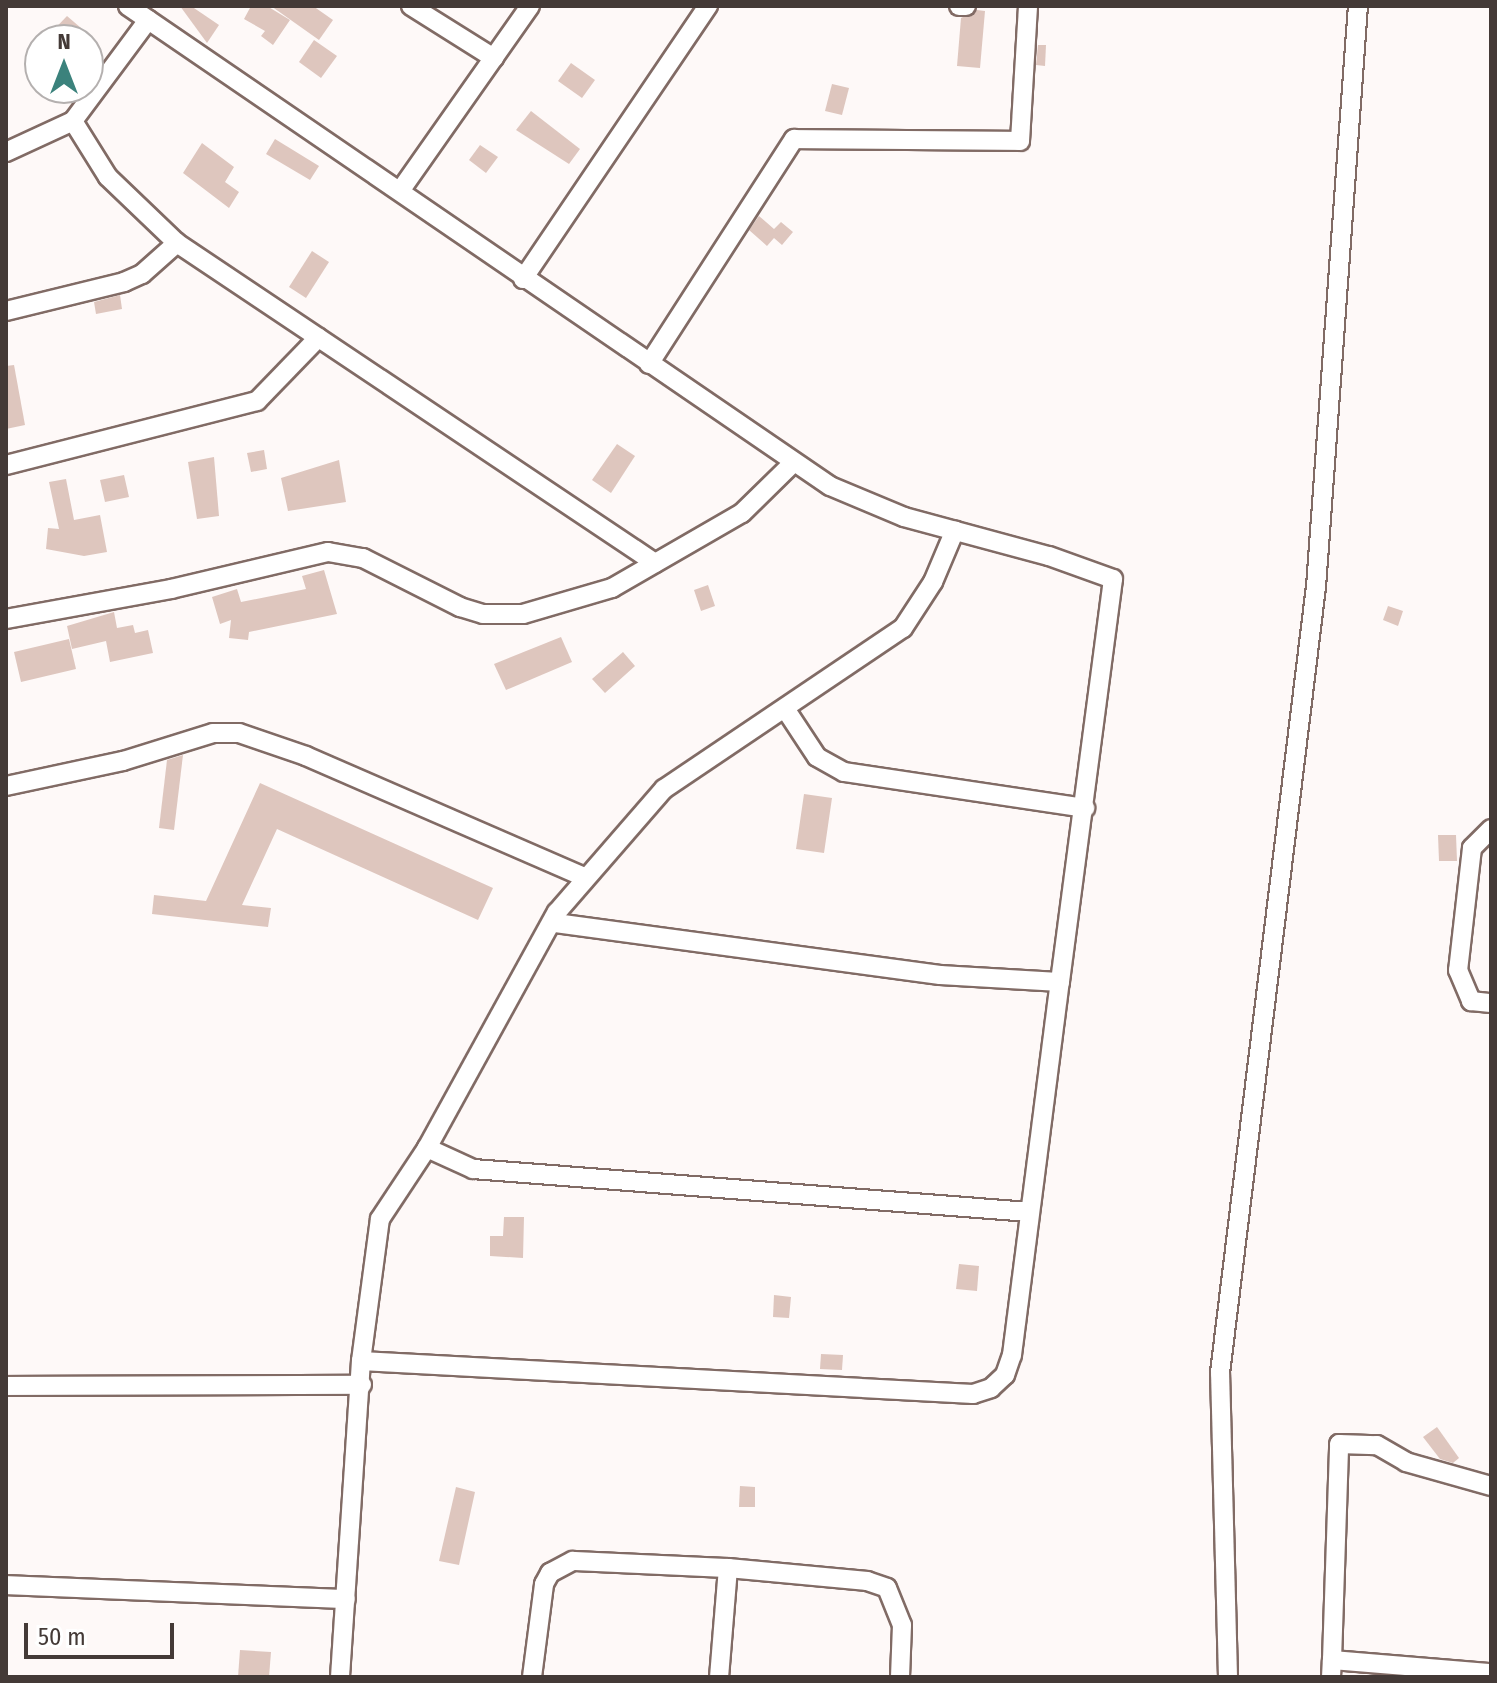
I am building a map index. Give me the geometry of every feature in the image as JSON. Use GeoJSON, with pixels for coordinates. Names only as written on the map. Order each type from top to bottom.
{"type":"FeatureCollection","features":[{"type":"Feature","properties":{"kind":"street"},"geometry":{"type":"LineString","coordinates":[[128,6],[794,462],[873,507],[1113,579],[1012,1355],[998,1383],[973,1394],[361,1361]]}},
{"type":"Feature","properties":{"kind":"street"},"geometry":{"type":"LineString","coordinates":[[411,6],[494,58]]}},
{"type":"Feature","properties":{"kind":"street"},"geometry":{"type":"LineString","coordinates":[[400,191],[530,6]]}},
{"type":"Feature","properties":{"kind":"street"},"geometry":{"type":"LineString","coordinates":[[523,279],[708,6]]}},
{"type":"Feature","properties":{"kind":"street"},"geometry":{"type":"LineString","coordinates":[[959,6],[966,6]]}},
{"type":"Feature","properties":{"kind":"street"},"geometry":{"type":"LineString","coordinates":[[649,364],[794,139],[1020,141],[1028,6]]}},
{"type":"Feature","properties":{"kind":"street"},"geometry":{"type":"LineString","coordinates":[[1228,1677],[1220,1373],[1316,587],[1358,6]]}},
{"type":"Feature","properties":{"kind":"street"},"geometry":{"type":"LineString","coordinates":[[6,152],[73,121],[148,20]]}},
{"type":"Feature","properties":{"kind":"street"},"geometry":{"type":"LineString","coordinates":[[73,121],[108,177],[177,243],[655,563]]}},
{"type":"Feature","properties":{"kind":"street"},"geometry":{"type":"LineString","coordinates":[[6,311],[124,282],[142,274],[177,243]]}},
{"type":"Feature","properties":{"kind":"street"},"geometry":{"type":"LineString","coordinates":[[6,465],[257,401],[318,338]]}},
{"type":"Feature","properties":{"kind":"street"},"geometry":{"type":"LineString","coordinates":[[6,619],[171,589],[328,552],[363,558],[460,607],[502,616],[591,597],[742,513],[794,462]]}},
{"type":"Feature","properties":{"kind":"street"},"geometry":{"type":"LineString","coordinates":[[340,1677],[362,1385],[361,1361],[380,1219],[427,1148],[553,923],[586,878],[664,789],[786,710],[903,628],[933,582],[955,530]]}},
{"type":"Feature","properties":{"kind":"street"},"geometry":{"type":"LineString","coordinates":[[786,710],[817,757],[844,772],[1085,808]]}},
{"type":"Feature","properties":{"kind":"street"},"geometry":{"type":"LineString","coordinates":[[6,786],[123,761],[213,733],[239,733],[306,756],[586,878]]}},
{"type":"Feature","properties":{"kind":"street"},"geometry":{"type":"LineString","coordinates":[[1491,829],[1472,848],[1458,970],[1471,1001],[1491,1003]]}},
{"type":"Feature","properties":{"kind":"street"},"geometry":{"type":"LineString","coordinates":[[553,923],[940,975],[1060,982]]}},
{"type":"Feature","properties":{"kind":"street"},"geometry":{"type":"LineString","coordinates":[[427,1148],[473,1169],[1029,1212]]}},
{"type":"Feature","properties":{"kind":"street"},"geometry":{"type":"LineString","coordinates":[[6,1386],[362,1385]]}},
{"type":"Feature","properties":{"kind":"street"},"geometry":{"type":"LineString","coordinates":[[1491,1486],[1406,1462],[1377,1445],[1339,1444],[1332,1669],[1491,1673]]}},
{"type":"Feature","properties":{"kind":"street"},"geometry":{"type":"LineString","coordinates":[[532,1677],[544,1584],[561,1565],[728,1568],[867,1581],[887,1588],[902,1625],[900,1677]]}},
{"type":"Feature","properties":{"kind":"street"},"geometry":{"type":"LineString","coordinates":[[719,1677],[728,1568]]}},
{"type":"Feature","properties":{"kind":"street"},"geometry":{"type":"LineString","coordinates":[[6,1585],[346,1599]]}},
{"type":"Feature","properties":{"kind":"building"},"geometry":{"type":"Polygon","coordinates":[[[180,6],[191,6],[219,25],[207,43],[180,6]]]}},
{"type":"Feature","properties":{"kind":"building"},"geometry":{"type":"Polygon","coordinates":[[[251,6],[267,6],[290,20],[273,45],[261,36],[265,31],[244,19],[251,6]]]}},
{"type":"Feature","properties":{"kind":"building"},"geometry":{"type":"Polygon","coordinates":[[[271,6],[313,6],[333,20],[319,40],[271,6]]]}},
{"type":"Feature","properties":{"kind":"building"},"geometry":{"type":"Polygon","coordinates":[[[977,10],[985,11],[980,68],[957,66],[961,18],[977,10]]]}},
{"type":"Feature","properties":{"kind":"building"},"geometry":{"type":"Polygon","coordinates":[[[67,16],[76,24],[59,24],[67,16]]]}},
{"type":"Feature","properties":{"kind":"building"},"geometry":{"type":"Polygon","coordinates":[[[314,40],[337,56],[321,78],[299,62],[314,40]]]}},
{"type":"Feature","properties":{"kind":"building"},"geometry":{"type":"Polygon","coordinates":[[[1038,45],[1046,45],[1045,66],[1036,65],[1038,45]]]}},
{"type":"Feature","properties":{"kind":"building"},"geometry":{"type":"Polygon","coordinates":[[[571,63],[595,80],[582,98],[558,81],[571,63]]]}},
{"type":"Feature","properties":{"kind":"building"},"geometry":{"type":"Polygon","coordinates":[[[832,84],[849,88],[842,115],[825,111],[832,84]]]}},
{"type":"Feature","properties":{"kind":"building"},"geometry":{"type":"Polygon","coordinates":[[[531,111],[580,149],[569,164],[516,130],[531,111]]]}},
{"type":"Feature","properties":{"kind":"building"},"geometry":{"type":"Polygon","coordinates":[[[275,139],[319,166],[310,180],[266,154],[275,139]]]}},
{"type":"Feature","properties":{"kind":"building"},"geometry":{"type":"Polygon","coordinates":[[[202,143],[234,167],[225,182],[239,192],[229,208],[183,173],[202,143]]]}},
{"type":"Feature","properties":{"kind":"building"},"geometry":{"type":"Polygon","coordinates":[[[480,145],[498,157],[486,173],[469,160],[480,145]]]}},
{"type":"Feature","properties":{"kind":"building"},"geometry":{"type":"Polygon","coordinates":[[[759,216],[774,229],[781,222],[793,232],[782,245],[774,238],[767,246],[749,230],[759,216]]]}},
{"type":"Feature","properties":{"kind":"building"},"geometry":{"type":"Polygon","coordinates":[[[312,251],[329,262],[306,298],[289,287],[312,251]]]}},
{"type":"Feature","properties":{"kind":"building"},"geometry":{"type":"Polygon","coordinates":[[[120,295],[122,309],[96,314],[94,302],[120,295]]]}},
{"type":"Feature","properties":{"kind":"building"},"geometry":{"type":"Polygon","coordinates":[[[14,365],[25,425],[6,429],[6,366],[14,365]]]}},
{"type":"Feature","properties":{"kind":"building"},"geometry":{"type":"Polygon","coordinates":[[[617,444],[635,456],[611,493],[592,480],[617,444]]]}},
{"type":"Feature","properties":{"kind":"building"},"geometry":{"type":"Polygon","coordinates":[[[264,450],[267,469],[251,472],[247,453],[264,450]]]}},
{"type":"Feature","properties":{"kind":"building"},"geometry":{"type":"Polygon","coordinates":[[[214,457],[219,516],[197,519],[188,462],[214,457]]]}},
{"type":"Feature","properties":{"kind":"building"},"geometry":{"type":"Polygon","coordinates":[[[339,460],[346,502],[288,511],[281,478],[339,460]]]}},
{"type":"Feature","properties":{"kind":"building"},"geometry":{"type":"Polygon","coordinates":[[[124,475],[129,497],[105,502],[100,480],[124,475]]]}},
{"type":"Feature","properties":{"kind":"building"},"geometry":{"type":"Polygon","coordinates":[[[66,479],[74,520],[100,515],[107,552],[84,556],[46,549],[48,528],[59,529],[49,482],[66,479]]]}},
{"type":"Feature","properties":{"kind":"building"},"geometry":{"type":"Polygon","coordinates":[[[324,570],[337,614],[249,632],[248,640],[229,638],[231,620],[220,624],[212,597],[237,589],[241,602],[306,589],[302,576],[324,570]]]}},
{"type":"Feature","properties":{"kind":"building"},"geometry":{"type":"Polygon","coordinates":[[[708,585],[715,606],[701,611],[694,590],[708,585]]]}},
{"type":"Feature","properties":{"kind":"building"},"geometry":{"type":"Polygon","coordinates":[[[1388,606],[1403,611],[1398,626],[1383,620],[1388,606]]]}},
{"type":"Feature","properties":{"kind":"building"},"geometry":{"type":"Polygon","coordinates":[[[114,612],[117,628],[133,625],[135,633],[148,630],[153,653],[110,662],[106,641],[72,649],[67,626],[114,612]]]}},
{"type":"Feature","properties":{"kind":"building"},"geometry":{"type":"Polygon","coordinates":[[[561,637],[572,662],[506,690],[494,664],[561,637]]]}},
{"type":"Feature","properties":{"kind":"building"},"geometry":{"type":"Polygon","coordinates":[[[69,639],[76,669],[21,682],[14,652],[69,639]]]}},
{"type":"Feature","properties":{"kind":"building"},"geometry":{"type":"Polygon","coordinates":[[[623,652],[635,666],[605,693],[592,679],[623,652]]]}},
{"type":"Feature","properties":{"kind":"building"},"geometry":{"type":"Polygon","coordinates":[[[183,755],[174,830],[159,828],[167,760],[183,755]]]}},
{"type":"Feature","properties":{"kind":"building"},"geometry":{"type":"Polygon","coordinates":[[[260,783],[493,888],[478,920],[277,829],[242,905],[271,908],[268,927],[152,914],[154,895],[206,901],[260,783]]]}},
{"type":"Feature","properties":{"kind":"building"},"geometry":{"type":"Polygon","coordinates":[[[804,794],[832,798],[824,853],[796,849],[804,794]]]}},
{"type":"Feature","properties":{"kind":"building"},"geometry":{"type":"Polygon","coordinates":[[[1438,835],[1456,835],[1457,861],[1439,861],[1438,835]]]}},
{"type":"Feature","properties":{"kind":"building"},"geometry":{"type":"Polygon","coordinates":[[[504,1217],[524,1217],[523,1258],[490,1256],[490,1236],[503,1236],[504,1217]]]}},
{"type":"Feature","properties":{"kind":"building"},"geometry":{"type":"Polygon","coordinates":[[[959,1264],[979,1266],[977,1291],[956,1289],[959,1264]]]}},
{"type":"Feature","properties":{"kind":"building"},"geometry":{"type":"Polygon","coordinates":[[[774,1295],[791,1297],[789,1318],[773,1317],[774,1295]]]}},
{"type":"Feature","properties":{"kind":"building"},"geometry":{"type":"Polygon","coordinates":[[[821,1354],[843,1355],[842,1370],[820,1369],[821,1354]]]}},
{"type":"Feature","properties":{"kind":"building"},"geometry":{"type":"Polygon","coordinates":[[[1437,1427],[1459,1458],[1453,1463],[1440,1459],[1423,1437],[1437,1427]]]}},
{"type":"Feature","properties":{"kind":"building"},"geometry":{"type":"Polygon","coordinates":[[[740,1486],[755,1487],[755,1507],[739,1507],[740,1486]]]}},
{"type":"Feature","properties":{"kind":"building"},"geometry":{"type":"Polygon","coordinates":[[[456,1487],[475,1492],[459,1565],[439,1561],[456,1487]]]}},
{"type":"Feature","properties":{"kind":"building"},"geometry":{"type":"Polygon","coordinates":[[[240,1650],[271,1652],[269,1677],[238,1677],[240,1650]]]}}]}
